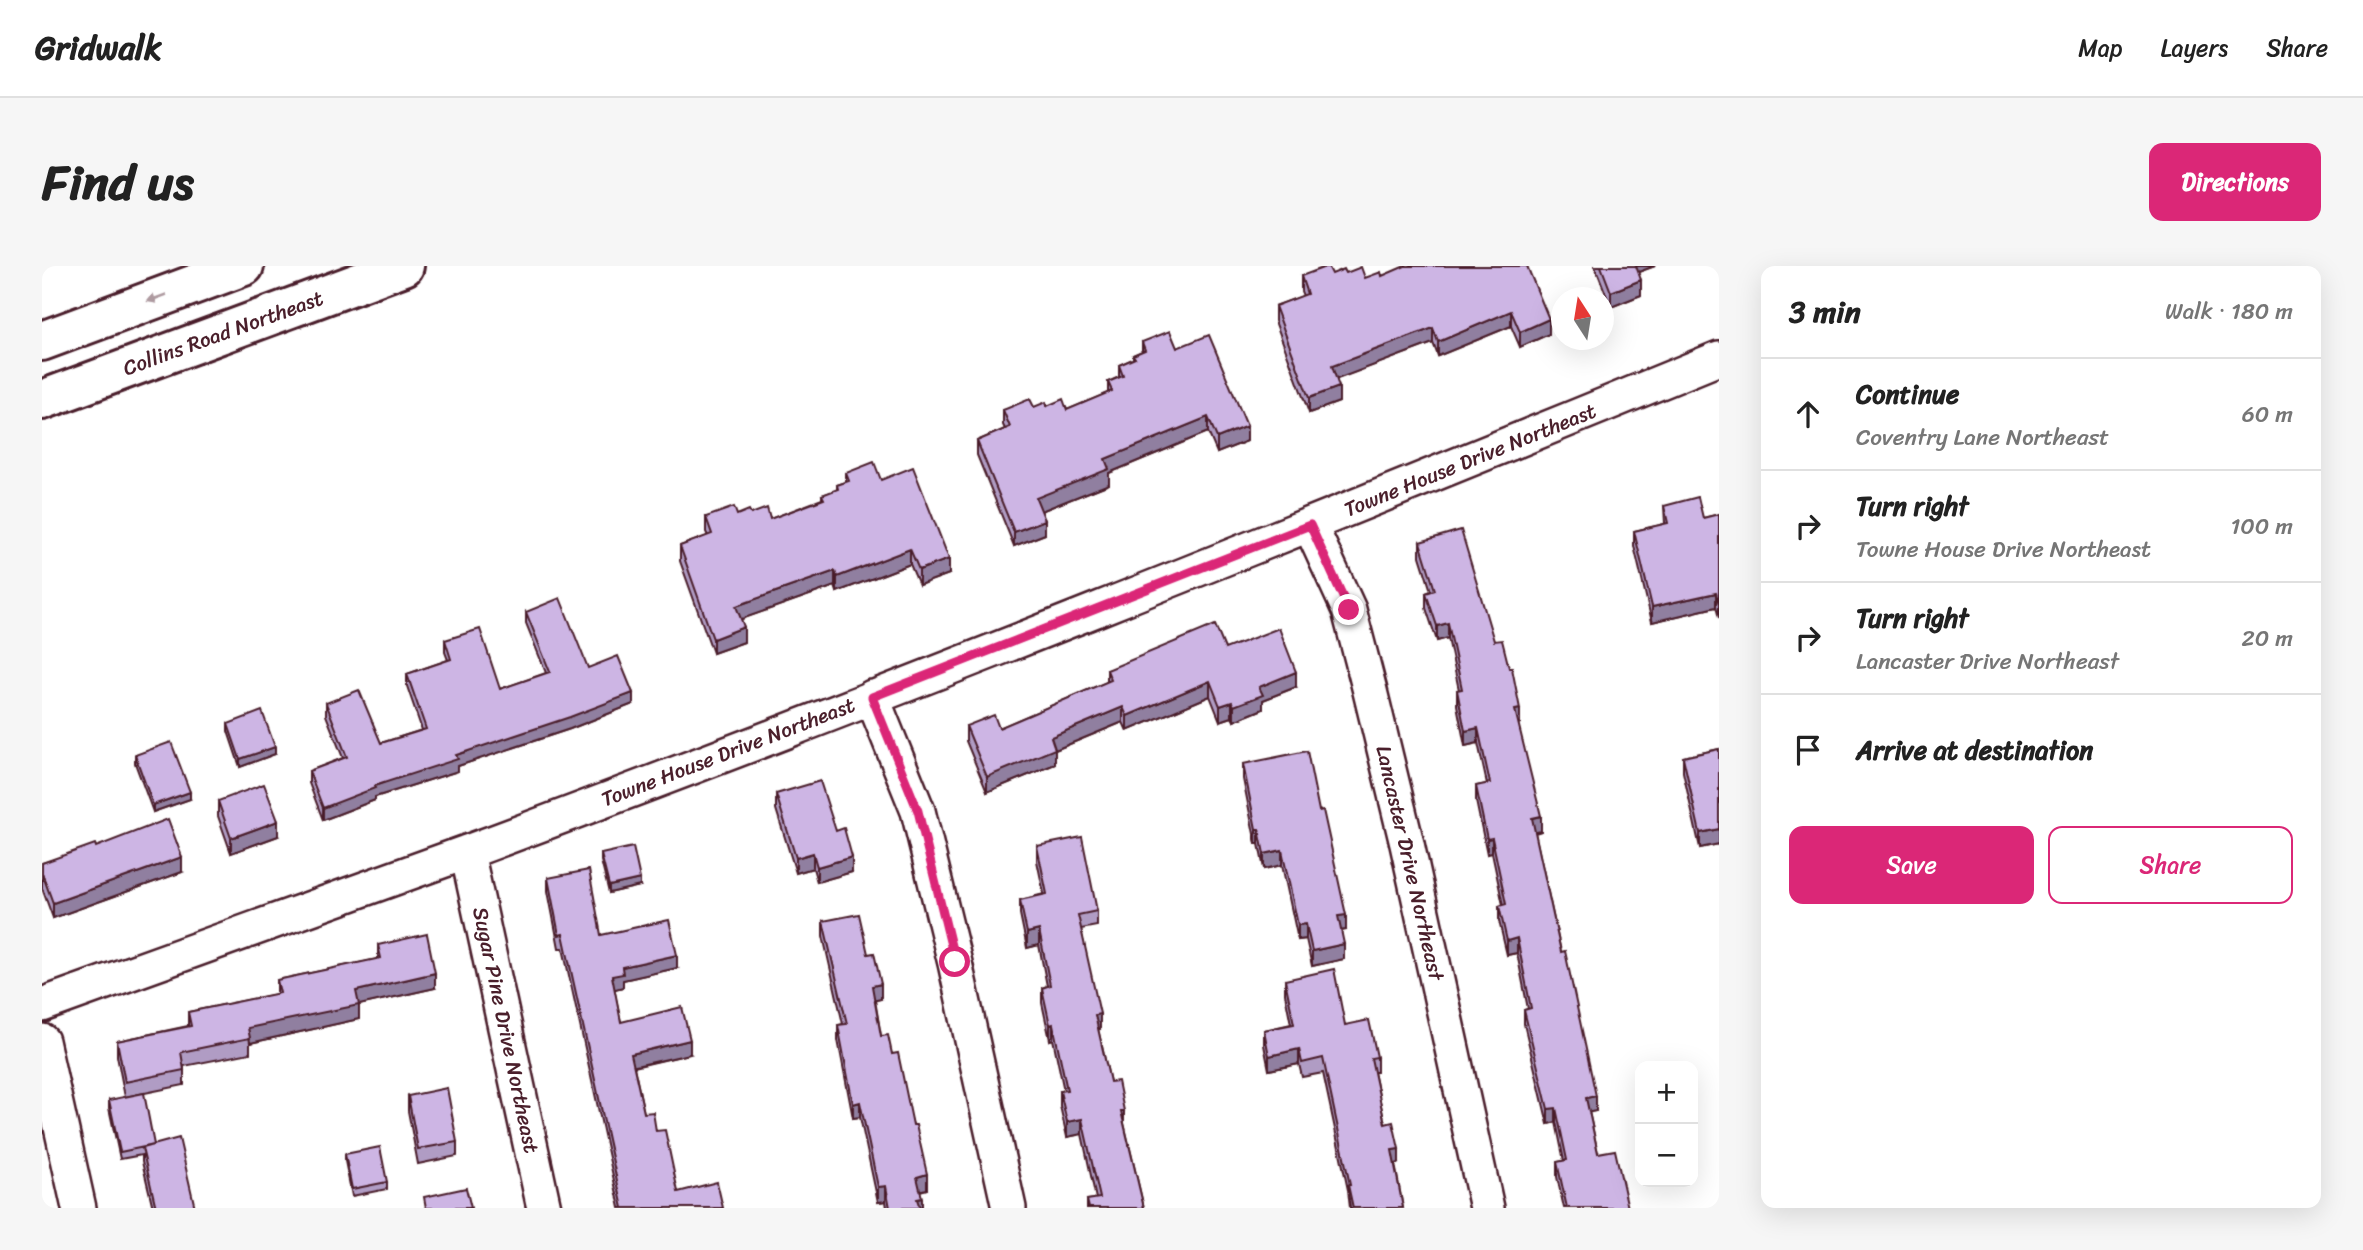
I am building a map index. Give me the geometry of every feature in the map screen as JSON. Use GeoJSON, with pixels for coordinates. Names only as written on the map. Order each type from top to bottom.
{"type":"FeatureCollection","features":[{"type":"Feature","properties":{"kind":"highway"},"geometry":{"type":"LineString","coordinates":[[42,341],[244,266]]}},
{"type":"Feature","properties":{"kind":"highway","name":"Collins Road Northeast"},"geometry":{"type":"LineString","coordinates":[[42,400],[404,266]]}},
{"type":"Feature","properties":{"kind":"street","name":"Towne House Drive Northeast"},"geometry":{"type":"LineString","coordinates":[[42,1005],[467,852],[872,697],[1310,525],[1719,358]]}},
{"type":"Feature","properties":{"kind":"street","name":"Lancaster Drive Northeast"},"geometry":{"type":"LineString","coordinates":[[1310,525],[1349,610],[1407,844],[1487,1208]]}},
{"type":"Feature","properties":{"kind":"street"},"geometry":{"type":"LineString","coordinates":[[872,697],[918,811],[955,962],[1009,1208]]}},
{"type":"Feature","properties":{"kind":"street","name":"Sugar Pine Drive Northeast"},"geometry":{"type":"LineString","coordinates":[[467,852],[544,1208]]}},
{"type":"Feature","properties":{"kind":"street"},"geometry":{"type":"LineString","coordinates":[[42,1041],[79,1208]]}},
{"type":"Feature","properties":{"kind":"building"},"geometry":{"type":"Polygon","coordinates":[[[1328,266],[1332,274],[1344,269],[1346,273],[1361,267],[1365,278],[1381,272],[1382,276],[1405,266],[1527,266],[1549,319],[1520,332],[1511,311],[1438,342],[1433,328],[1332,366],[1339,387],[1309,398],[1275,306],[1307,294],[1301,276],[1328,266]]]}},
{"type":"Feature","properties":{"kind":"building"},"geometry":{"type":"Polygon","coordinates":[[[1601,266],[1636,266],[1641,280],[1614,291],[1614,287],[1609,287],[1601,266]]]}},
{"type":"Feature","properties":{"kind":"building"},"geometry":{"type":"Polygon","coordinates":[[[1170,331],[1177,348],[1209,335],[1247,426],[1217,438],[1208,417],[1105,459],[1109,469],[1036,498],[1045,520],[1014,532],[977,441],[1010,427],[1003,410],[1030,399],[1034,407],[1046,402],[1047,406],[1063,399],[1067,410],[1112,391],[1108,382],[1123,376],[1119,365],[1145,350],[1142,342],[1170,331]]]}},
{"type":"Feature","properties":{"kind":"building"},"geometry":{"type":"Polygon","coordinates":[[[874,462],[881,480],[913,467],[949,559],[919,570],[910,549],[837,577],[835,571],[736,606],[744,627],[713,639],[680,546],[712,534],[706,517],[734,507],[737,515],[749,510],[751,514],[767,508],[770,519],[824,499],[822,495],[849,481],[846,473],[874,462]]]}},
{"type":"Feature","properties":{"kind":"building"},"geometry":{"type":"Polygon","coordinates":[[[1698,497],[1703,518],[1719,514],[1719,604],[1716,593],[1652,607],[1634,531],[1668,523],[1664,506],[1698,497]]]}},
{"type":"Feature","properties":{"kind":"building"},"geometry":{"type":"Polygon","coordinates":[[[1461,530],[1494,641],[1502,640],[1509,668],[1512,668],[1520,709],[1515,710],[1541,816],[1532,818],[1561,952],[1565,951],[1596,1096],[1586,1098],[1598,1153],[1615,1150],[1628,1208],[1567,1208],[1557,1162],[1567,1160],[1556,1108],[1548,1109],[1524,1010],[1531,1008],[1517,938],[1507,941],[1499,906],[1506,904],[1492,838],[1487,839],[1476,786],[1490,783],[1478,728],[1465,731],[1457,690],[1462,689],[1448,623],[1437,626],[1426,593],[1435,590],[1420,542],[1461,530]]]}},
{"type":"Feature","properties":{"kind":"building"},"geometry":{"type":"Polygon","coordinates":[[[560,598],[588,668],[618,656],[633,693],[456,755],[458,759],[374,786],[375,788],[323,808],[309,771],[347,757],[326,703],[359,690],[381,743],[426,729],[407,674],[451,659],[445,640],[480,629],[500,689],[550,672],[526,612],[560,598]]]}},
{"type":"Feature","properties":{"kind":"building"},"geometry":{"type":"Polygon","coordinates":[[[1215,625],[1225,649],[1279,628],[1296,672],[1259,687],[1263,695],[1234,706],[1232,702],[1220,706],[1210,681],[1127,716],[1123,707],[1051,737],[1055,749],[987,777],[966,726],[994,715],[999,728],[1111,680],[1107,670],[1215,625]]]}},
{"type":"Feature","properties":{"kind":"building"},"geometry":{"type":"Polygon","coordinates":[[[262,711],[275,747],[240,759],[228,724],[262,711]]]}},
{"type":"Feature","properties":{"kind":"building"},"geometry":{"type":"Polygon","coordinates":[[[171,742],[190,792],[153,805],[135,755],[171,742]]]}},
{"type":"Feature","properties":{"kind":"building"},"geometry":{"type":"Polygon","coordinates":[[[1719,749],[1719,829],[1700,833],[1683,757],[1719,749]]]}},
{"type":"Feature","properties":{"kind":"building"},"geometry":{"type":"Polygon","coordinates":[[[1307,751],[1319,811],[1323,810],[1346,915],[1338,916],[1344,944],[1312,951],[1306,924],[1298,925],[1282,850],[1264,854],[1259,829],[1256,829],[1243,764],[1307,751]]]}},
{"type":"Feature","properties":{"kind":"building"},"geometry":{"type":"Polygon","coordinates":[[[820,781],[836,831],[844,828],[852,857],[817,867],[813,853],[796,858],[776,794],[820,781]]]}},
{"type":"Feature","properties":{"kind":"building"},"geometry":{"type":"Polygon","coordinates":[[[264,784],[278,821],[231,838],[218,801],[264,784]]]}},
{"type":"Feature","properties":{"kind":"building"},"geometry":{"type":"Polygon","coordinates":[[[168,819],[182,857],[53,903],[42,873],[42,863],[95,844],[96,847],[168,819]]]}},
{"type":"Feature","properties":{"kind":"building"},"geometry":{"type":"Polygon","coordinates":[[[1082,837],[1097,911],[1078,915],[1100,1014],[1095,1015],[1110,1082],[1118,1081],[1124,1111],[1121,1111],[1144,1208],[1089,1208],[1087,1200],[1100,1198],[1082,1119],[1067,1122],[1060,1091],[1067,1090],[1053,1024],[1050,1025],[1042,988],[1050,985],[1039,930],[1027,933],[1020,900],[1047,894],[1037,846],[1082,837]]]}},
{"type":"Feature","properties":{"kind":"building"},"geometry":{"type":"Polygon","coordinates":[[[633,847],[640,879],[609,886],[601,854],[633,847]]]}},
{"type":"Feature","properties":{"kind":"building"},"geometry":{"type":"Polygon","coordinates":[[[589,870],[601,935],[669,920],[677,955],[622,967],[623,974],[612,976],[621,1022],[682,1007],[690,1040],[631,1054],[644,1113],[653,1112],[656,1131],[665,1130],[678,1192],[717,1182],[723,1208],[623,1208],[563,934],[559,935],[548,878],[589,870]]]}},
{"type":"Feature","properties":{"kind":"building"},"geometry":{"type":"Polygon","coordinates":[[[859,914],[868,954],[874,953],[881,984],[872,986],[881,1036],[888,1035],[892,1054],[898,1053],[913,1125],[916,1125],[927,1174],[917,1177],[922,1198],[917,1199],[920,1208],[890,1208],[886,1186],[878,1187],[860,1102],[853,1104],[838,1025],[847,1024],[823,921],[859,914]]]}},
{"type":"Feature","properties":{"kind":"building"},"geometry":{"type":"Polygon","coordinates":[[[427,934],[435,973],[356,991],[359,1005],[248,1028],[250,1038],[181,1052],[184,1070],[125,1082],[117,1041],[191,1026],[188,1012],[280,993],[277,980],[381,958],[378,945],[427,934]]]}},
{"type":"Feature","properties":{"kind":"building"},"geometry":{"type":"Polygon","coordinates":[[[1334,969],[1345,1025],[1369,1020],[1377,1057],[1371,1058],[1385,1124],[1393,1122],[1399,1149],[1392,1150],[1403,1208],[1353,1208],[1323,1058],[1302,1063],[1299,1049],[1269,1056],[1264,1030],[1294,1024],[1285,980],[1334,969]]]}},
{"type":"Feature","properties":{"kind":"building"},"geometry":{"type":"Polygon","coordinates":[[[447,1088],[457,1142],[418,1149],[408,1096],[447,1088]]]}},
{"type":"Feature","properties":{"kind":"building"},"geometry":{"type":"Polygon","coordinates":[[[144,1093],[154,1145],[120,1152],[109,1100],[144,1093]]]}},
{"type":"Feature","properties":{"kind":"building"},"geometry":{"type":"Polygon","coordinates":[[[179,1138],[195,1208],[156,1208],[142,1148],[179,1138]]]}},
{"type":"Feature","properties":{"kind":"building"},"geometry":{"type":"Polygon","coordinates":[[[380,1147],[387,1182],[352,1189],[345,1154],[380,1147]]]}},
{"type":"Feature","properties":{"kind":"building"},"geometry":{"type":"Polygon","coordinates":[[[466,1188],[471,1208],[426,1208],[424,1197],[466,1188]]]}},
{"type":"Feature","properties":{"kind":"route"},"geometry":{"type":"LineString","coordinates":[[955,962],[918,811],[872,697],[1310,525],[1349,610]]}}]}
